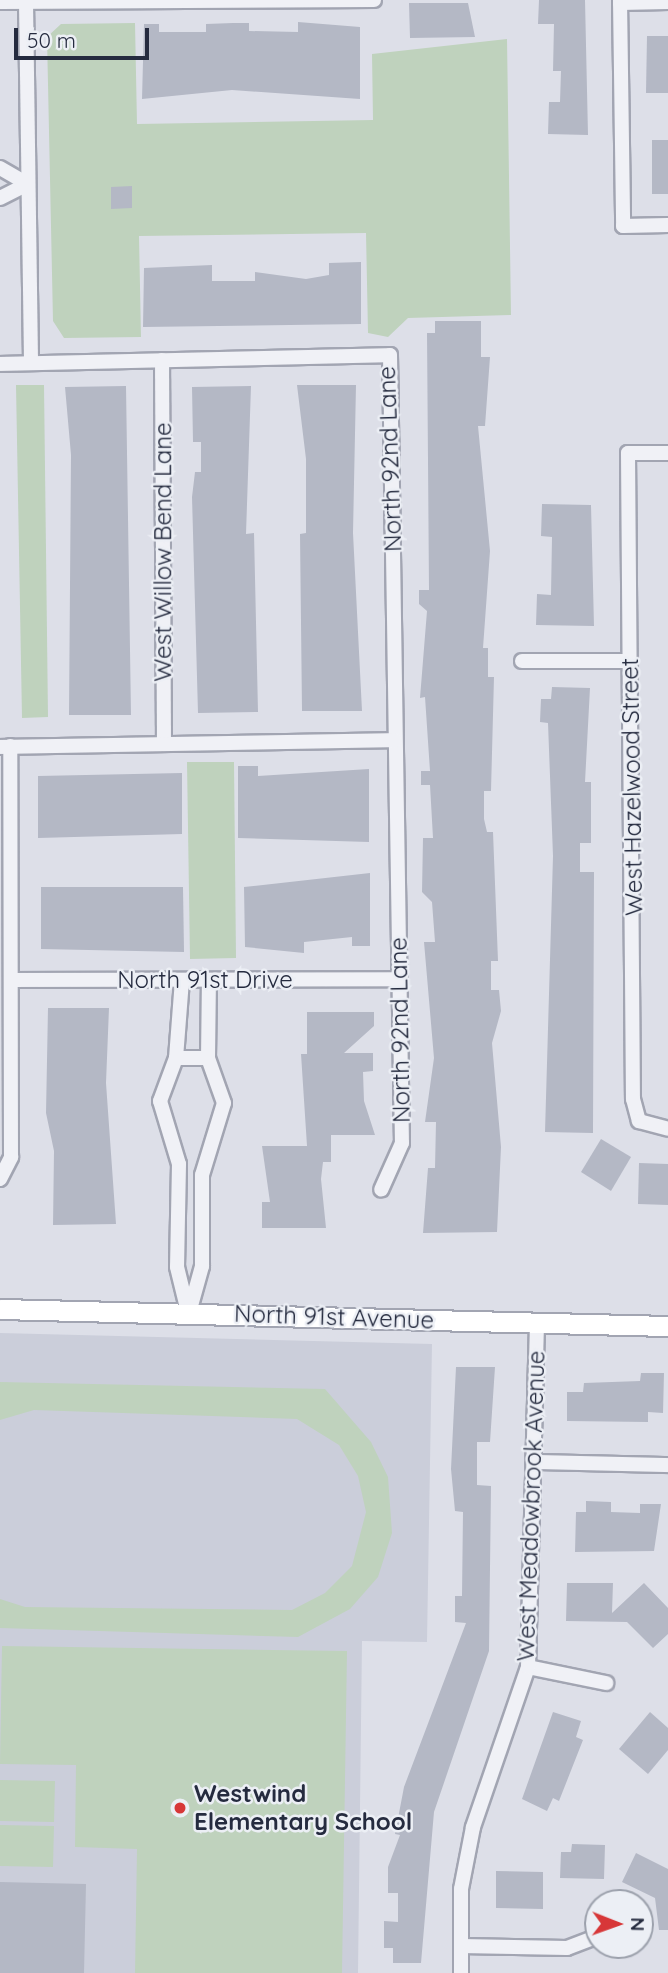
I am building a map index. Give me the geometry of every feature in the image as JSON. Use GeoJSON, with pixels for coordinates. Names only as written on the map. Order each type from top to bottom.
{"type":"FeatureCollection","features":[{"type":"Feature","properties":{"kind":"main road","name":"North 91st Avenue"},"geometry":{"type":"LineString","coordinates":[[0,1309],[668,1326]]}},
{"type":"Feature","properties":{"kind":"street"},"geometry":{"type":"LineString","coordinates":[[0,2],[374,0]]}},
{"type":"Feature","properties":{"kind":"street"},"geometry":{"type":"LineString","coordinates":[[668,2],[620,1],[623,226],[668,225]]}},
{"type":"Feature","properties":{"kind":"street"},"geometry":{"type":"LineString","coordinates":[[26,2],[30,363]]}},
{"type":"Feature","properties":{"kind":"street"},"geometry":{"type":"LineString","coordinates":[[0,168],[28,184]]}},
{"type":"Feature","properties":{"kind":"street"},"geometry":{"type":"LineString","coordinates":[[0,198],[28,184]]}},
{"type":"Feature","properties":{"kind":"street","name":"North 92nd Lane"},"geometry":{"type":"LineString","coordinates":[[0,364],[390,355],[402,1143],[381,1190]]}},
{"type":"Feature","properties":{"kind":"street","name":"West Willow Bend Lane"},"geometry":{"type":"LineString","coordinates":[[162,360],[164,744]]}},
{"type":"Feature","properties":{"kind":"street","name":"West Hazelwood Street"},"geometry":{"type":"LineString","coordinates":[[668,453],[628,453],[633,1099],[639,1121],[668,1129]]}},
{"type":"Feature","properties":{"kind":"street"},"geometry":{"type":"LineString","coordinates":[[522,661],[630,660]]}},
{"type":"Feature","properties":{"kind":"street"},"geometry":{"type":"LineString","coordinates":[[0,1179],[11,1157],[11,980],[5,746],[395,740]]}},
{"type":"Feature","properties":{"kind":"street"},"geometry":{"type":"LineString","coordinates":[[181,979],[176,1058],[160,1101],[179,1164],[177,1267],[189,1314]]}},
{"type":"Feature","properties":{"kind":"street","name":"North 91st Drive"},"geometry":{"type":"LineString","coordinates":[[11,980],[399,979]]}},
{"type":"Feature","properties":{"kind":"street"},"geometry":{"type":"LineString","coordinates":[[189,1314],[202,1266],[201,1175],[224,1104],[208,1058],[209,980]]}},
{"type":"Feature","properties":{"kind":"street"},"geometry":{"type":"LineString","coordinates":[[176,1058],[208,1058]]}},
{"type":"Feature","properties":{"kind":"street","name":"West Meadowbrook Avenue"},"geometry":{"type":"LineString","coordinates":[[461,1973],[461,1889],[473,1827],[528,1667],[537,1323]]}},
{"type":"Feature","properties":{"kind":"street"},"geometry":{"type":"LineString","coordinates":[[534,1462],[668,1465]]}},
{"type":"Feature","properties":{"kind":"street"},"geometry":{"type":"LineString","coordinates":[[528,1667],[606,1683]]}},
{"type":"Feature","properties":{"kind":"street"},"geometry":{"type":"LineString","coordinates":[[461,1946],[567,1948],[584,1941]]}},
{"type":"Feature","properties":{"kind":"shaded area","name":"Westwind Elementary School"},"geometry":{"type":"Polygon","coordinates":[[[0,1333],[432,1344],[427,1642],[362,1641],[358,1973],[0,1973],[0,1333]]]}},
{"type":"Feature","properties":{"kind":"green space"},"geometry":{"type":"Polygon","coordinates":[[[135,23],[137,124],[373,120],[372,54],[507,39],[511,315],[408,318],[388,337],[368,333],[366,233],[139,236],[141,337],[64,338],[53,321],[47,37],[61,24],[135,23]]]}},
{"type":"Feature","properties":{"kind":"green space"},"geometry":{"type":"Polygon","coordinates":[[[16,385],[44,385],[48,717],[22,718],[16,385]]]}},
{"type":"Feature","properties":{"kind":"green space"},"geometry":{"type":"Polygon","coordinates":[[[187,762],[234,762],[236,958],[190,959],[187,762]]]}},
{"type":"Feature","properties":{"kind":"green space"},"geometry":{"type":"Polygon","coordinates":[[[0,1382],[325,1389],[371,1442],[388,1477],[392,1533],[378,1577],[350,1609],[298,1637],[0,1628],[0,1599],[25,1607],[292,1610],[325,1593],[352,1566],[366,1512],[358,1476],[339,1445],[297,1419],[34,1410],[0,1420],[0,1382]]]}},
{"type":"Feature","properties":{"kind":"green space"},"geometry":{"type":"Polygon","coordinates":[[[2,1646],[347,1651],[342,1973],[135,1973],[137,1849],[75,1847],[76,1765],[0,1764],[2,1646]]]}},
{"type":"Feature","properties":{"kind":"green space"},"geometry":{"type":"Polygon","coordinates":[[[0,1780],[55,1781],[54,1822],[0,1821],[0,1780]]]}},
{"type":"Feature","properties":{"kind":"green space"},"geometry":{"type":"Polygon","coordinates":[[[0,1825],[54,1826],[53,1867],[0,1866],[0,1825]]]}},
{"type":"Feature","properties":{"kind":"building"},"geometry":{"type":"Polygon","coordinates":[[[539,0],[585,0],[588,135],[548,134],[549,102],[560,102],[561,71],[553,71],[554,24],[538,24],[539,0]]]}},
{"type":"Feature","properties":{"kind":"building"},"geometry":{"type":"Polygon","coordinates":[[[409,3],[468,3],[475,37],[410,38],[409,3]]]}},
{"type":"Feature","properties":{"kind":"building"},"geometry":{"type":"Polygon","coordinates":[[[298,22],[360,27],[360,99],[232,90],[142,99],[144,24],[159,24],[159,32],[206,32],[206,24],[249,23],[249,31],[298,32],[298,22]]]}},
{"type":"Feature","properties":{"kind":"building"},"geometry":{"type":"Polygon","coordinates":[[[647,36],[668,36],[668,93],[646,93],[647,36]]]}},
{"type":"Feature","properties":{"kind":"building"},"geometry":{"type":"Polygon","coordinates":[[[652,140],[668,140],[668,194],[652,194],[652,140]]]}},
{"type":"Feature","properties":{"kind":"building"},"geometry":{"type":"Polygon","coordinates":[[[132,186],[132,208],[111,209],[111,187],[132,186]]]}},
{"type":"Feature","properties":{"kind":"building"},"geometry":{"type":"Polygon","coordinates":[[[361,262],[361,324],[143,327],[144,268],[212,265],[212,281],[255,281],[255,272],[306,279],[329,275],[329,263],[361,262]]]}},
{"type":"Feature","properties":{"kind":"building"},"geometry":{"type":"Polygon","coordinates":[[[435,321],[481,321],[481,357],[490,357],[485,426],[478,426],[490,551],[483,648],[488,648],[488,677],[494,677],[491,791],[484,791],[484,819],[487,832],[493,832],[498,961],[491,961],[491,990],[499,990],[501,1011],[492,1043],[501,1147],[497,1232],[423,1233],[428,1168],[435,1168],[436,1122],[425,1122],[434,1058],[424,942],[435,942],[432,902],[422,892],[423,838],[433,838],[430,785],[421,785],[421,771],[430,771],[425,697],[420,698],[427,611],[419,604],[419,590],[429,590],[427,333],[435,333],[435,321]]]}},
{"type":"Feature","properties":{"kind":"building"},"geometry":{"type":"Polygon","coordinates":[[[297,385],[356,385],[353,533],[362,711],[302,711],[300,534],[306,533],[306,459],[297,385]]]}},
{"type":"Feature","properties":{"kind":"building"},"geometry":{"type":"Polygon","coordinates":[[[126,386],[131,715],[69,715],[71,455],[65,387],[126,386]]]}},
{"type":"Feature","properties":{"kind":"building"},"geometry":{"type":"Polygon","coordinates":[[[251,386],[246,534],[254,533],[258,712],[198,713],[192,497],[195,472],[201,472],[201,442],[193,442],[192,387],[251,386]]]}},
{"type":"Feature","properties":{"kind":"building"},"geometry":{"type":"Polygon","coordinates":[[[542,504],[591,505],[594,626],[536,625],[537,594],[551,595],[552,537],[541,536],[542,504]]]}},
{"type":"Feature","properties":{"kind":"building"},"geometry":{"type":"Polygon","coordinates":[[[552,687],[590,688],[585,782],[591,782],[591,843],[580,843],[580,872],[594,872],[593,1133],[545,1132],[553,856],[548,723],[540,722],[541,699],[551,699],[552,687]]]}},
{"type":"Feature","properties":{"kind":"building"},"geometry":{"type":"Polygon","coordinates":[[[238,766],[258,766],[258,776],[369,769],[369,842],[238,838],[238,766]]]}},
{"type":"Feature","properties":{"kind":"building"},"geometry":{"type":"Polygon","coordinates":[[[182,773],[182,834],[38,838],[38,776],[182,773]]]}},
{"type":"Feature","properties":{"kind":"building"},"geometry":{"type":"Polygon","coordinates":[[[370,873],[370,946],[352,946],[352,937],[304,942],[304,953],[245,947],[244,887],[370,873]]]}},
{"type":"Feature","properties":{"kind":"building"},"geometry":{"type":"Polygon","coordinates":[[[41,887],[183,887],[184,952],[41,949],[41,887]]]}},
{"type":"Feature","properties":{"kind":"building"},"geometry":{"type":"Polygon","coordinates":[[[48,1008],[109,1008],[106,1083],[116,1224],[53,1225],[54,1151],[46,1113],[48,1008]]]}},
{"type":"Feature","properties":{"kind":"building"},"geometry":{"type":"Polygon","coordinates":[[[307,1012],[374,1012],[374,1026],[344,1053],[373,1053],[373,1071],[363,1072],[364,1101],[375,1135],[331,1135],[331,1162],[323,1162],[321,1179],[326,1228],[262,1228],[262,1202],[270,1202],[262,1146],[307,1146],[301,1054],[307,1054],[307,1012]]]}},
{"type":"Feature","properties":{"kind":"building"},"geometry":{"type":"Polygon","coordinates":[[[601,1139],[631,1157],[611,1191],[581,1172],[601,1139]]]}},
{"type":"Feature","properties":{"kind":"building"},"geometry":{"type":"Polygon","coordinates":[[[639,1163],[668,1164],[668,1205],[638,1204],[639,1163]]]}},
{"type":"Feature","properties":{"kind":"building"},"geometry":{"type":"Polygon","coordinates":[[[456,1367],[495,1367],[490,1442],[477,1442],[477,1485],[491,1486],[489,1651],[434,1812],[421,1963],[393,1963],[393,1948],[384,1948],[384,1921],[398,1922],[398,1893],[388,1893],[388,1867],[400,1835],[395,1834],[404,1787],[466,1623],[455,1622],[455,1596],[462,1596],[463,1512],[455,1511],[451,1469],[456,1367]]]}},
{"type":"Feature","properties":{"kind":"building"},"geometry":{"type":"Polygon","coordinates":[[[641,1373],[664,1373],[663,1413],[648,1412],[648,1422],[567,1421],[567,1392],[583,1392],[584,1383],[640,1381],[641,1373]]]}},
{"type":"Feature","properties":{"kind":"building"},"geometry":{"type":"Polygon","coordinates":[[[586,1501],[611,1502],[611,1512],[640,1513],[640,1504],[661,1504],[654,1551],[575,1552],[576,1512],[586,1512],[586,1501]]]}},
{"type":"Feature","properties":{"kind":"building"},"geometry":{"type":"Polygon","coordinates":[[[567,1583],[613,1583],[612,1613],[644,1583],[668,1608],[668,1634],[653,1648],[627,1622],[566,1621],[567,1583]]]}},
{"type":"Feature","properties":{"kind":"building"},"geometry":{"type":"Polygon","coordinates":[[[553,1712],[581,1721],[576,1737],[583,1740],[559,1801],[553,1798],[547,1811],[522,1799],[553,1712]]]}},
{"type":"Feature","properties":{"kind":"building"},"geometry":{"type":"Polygon","coordinates":[[[650,1712],[668,1728],[668,1750],[648,1774],[619,1749],[650,1712]]]}},
{"type":"Feature","properties":{"kind":"building"},"geometry":{"type":"Polygon","coordinates":[[[572,1844],[605,1845],[604,1879],[560,1878],[561,1852],[571,1852],[572,1844]]]}},
{"type":"Feature","properties":{"kind":"building"},"geometry":{"type":"Polygon","coordinates":[[[636,1853],[668,1869],[668,1930],[659,1930],[654,1889],[636,1889],[622,1882],[636,1853]]]}},
{"type":"Feature","properties":{"kind":"building"},"geometry":{"type":"Polygon","coordinates":[[[496,1871],[543,1872],[543,1909],[496,1908],[496,1871]]]}},
{"type":"Feature","properties":{"kind":"building"},"geometry":{"type":"Polygon","coordinates":[[[0,1882],[86,1884],[84,1973],[0,1973],[0,1882]]]}},
{"type":"Feature","properties":{"kind":"place","name":"Westwind Elementary School"},"geometry":{"type":"Point","coordinates":[180,1808]}}]}
